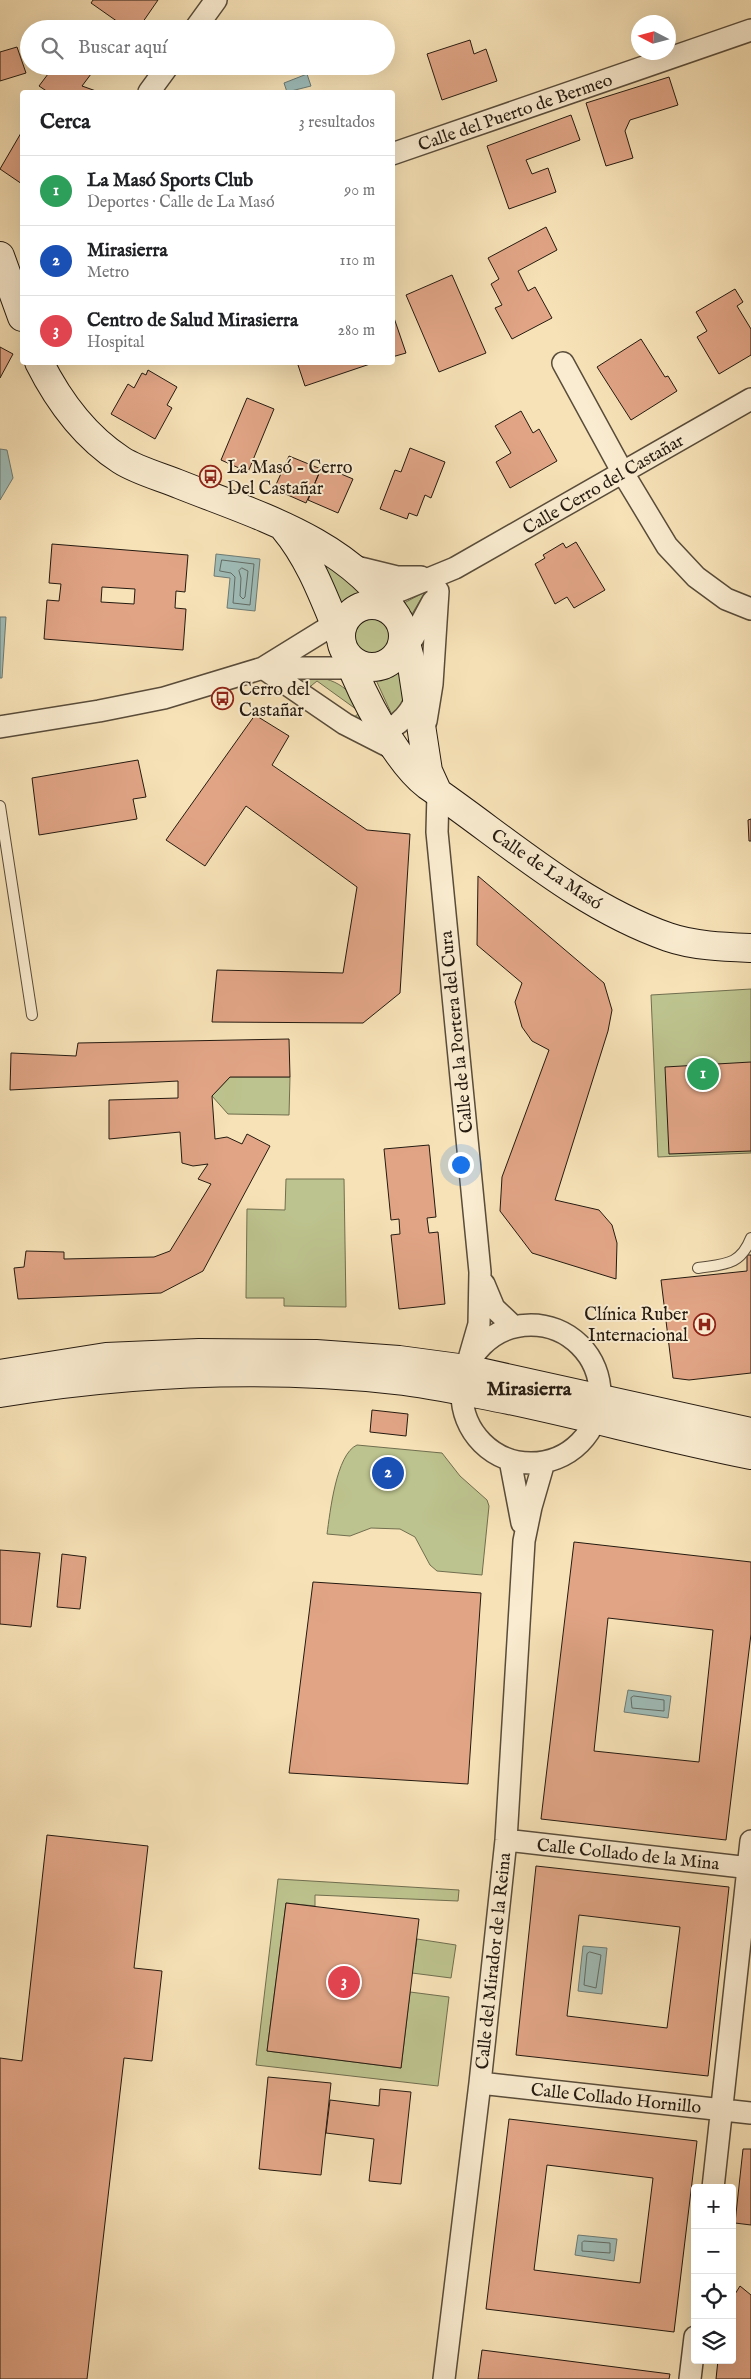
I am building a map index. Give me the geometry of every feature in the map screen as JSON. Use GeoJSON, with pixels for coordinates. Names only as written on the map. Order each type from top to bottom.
{"type":"FeatureCollection","features":[{"type":"Feature","properties":{"kind":"main road"},"geometry":{"type":"LineString","coordinates":[[10,266],[20,308]]}},
{"type":"Feature","properties":{"kind":"main road","name":"Calle de La Masó"},"geometry":{"type":"LineString","coordinates":[[41,365],[63,404],[82,429],[122,462],[260,516],[326,548],[352,566],[370,636],[381,738],[420,780],[572,890],[616,916],[670,938],[717,947],[751,948]]}},
{"type":"Feature","properties":{"kind":"main road","name":"Calle de La Masó"},"geometry":{"type":"LineString","coordinates":[[283,527],[301,551],[321,592],[370,636],[416,697],[428,771],[438,793]]}},
{"type":"Feature","properties":{"kind":"main road"},"geometry":{"type":"LineString","coordinates":[[0,1374],[106,1357],[208,1353],[316,1354],[399,1360],[464,1380],[598,1409],[751,1432]]}},
{"type":"Feature","properties":{"kind":"main road"},"geometry":{"type":"LineString","coordinates":[[0,1393],[137,1377],[251,1373],[315,1374],[397,1380],[464,1380]]}},
{"type":"Feature","properties":{"kind":"main road"},"geometry":{"type":"LineString","coordinates":[[598,1409],[751,1455]]}},
{"type":"Feature","properties":{"kind":"street"},"geometry":{"type":"LineString","coordinates":[[202,20],[216,0]]}},
{"type":"Feature","properties":{"kind":"street","name":"Calle del Puerto de Bermeo"},"geometry":{"type":"LineString","coordinates":[[395,153],[751,30]]}},
{"type":"Feature","properties":{"kind":"street"},"geometry":{"type":"LineString","coordinates":[[150,90],[161,75]]}},
{"type":"Feature","properties":{"kind":"street"},"geometry":{"type":"LineString","coordinates":[[563,363],[623,473],[667,546],[696,577],[726,598],[751,609]]}},
{"type":"Feature","properties":{"kind":"street","name":"Calle Cerro del Castañar"},"geometry":{"type":"LineString","coordinates":[[0,727],[164,698],[370,636],[455,568],[751,399]]}},
{"type":"Feature","properties":{"kind":"street"},"geometry":{"type":"LineString","coordinates":[[352,566],[436,584],[432,684],[422,736]]}},
{"type":"Feature","properties":{"kind":"street","name":"Calle Cerro del Castañar"},"geometry":{"type":"LineString","coordinates":[[263,668],[304,644],[370,636],[436,584]]}},
{"type":"Feature","properties":{"kind":"street","name":"Calle de La Masó"},"geometry":{"type":"LineString","coordinates":[[304,644],[312,634],[320,616],[321,592]]}},
{"type":"Feature","properties":{"kind":"street"},"geometry":{"type":"LineString","coordinates":[[263,668],[381,738],[405,716],[414,705],[416,697]]}},
{"type":"Feature","properties":{"kind":"street","name":"Calle de la Portera del Cura"},"geometry":{"type":"LineString","coordinates":[[438,793],[437,832],[480,1272],[479,1324],[464,1380]]}},
{"type":"Feature","properties":{"kind":"street","name":"Calle de la Portera del Cura"},"geometry":{"type":"LineString","coordinates":[[480,1272],[494,1308],[513,1326]]}},
{"type":"Feature","properties":{"kind":"street"},"geometry":{"type":"LineString","coordinates":[[530,1324],[546,1326],[562,1331],[576,1340],[587,1353],[595,1367],[600,1383],[598,1409],[584,1438],[576,1447],[544,1462],[533,1463],[510,1460],[490,1450],[474,1434],[464,1413],[464,1380],[472,1357],[489,1337],[513,1326],[530,1324]]}},
{"type":"Feature","properties":{"kind":"street","name":"Calle del Mirador de la Reina"},"geometry":{"type":"LineString","coordinates":[[510,1460],[520,1505],[524,1541]]}},
{"type":"Feature","properties":{"kind":"street","name":"Calle del Mirador de la Reina"},"geometry":{"type":"LineString","coordinates":[[444,2379],[480,2083],[506,1840],[524,1541],[531,1507],[544,1462]]}},
{"type":"Feature","properties":{"kind":"street","name":"Calle Collado de la Mina"},"geometry":{"type":"LineString","coordinates":[[506,1840],[749,1868]]}},
{"type":"Feature","properties":{"kind":"street"},"geometry":{"type":"LineString","coordinates":[[713,2184],[751,1841]]}},
{"type":"Feature","properties":{"kind":"street","name":"Calle Collado Hornillo"},"geometry":{"type":"LineString","coordinates":[[480,2083],[751,2113]]}},
{"type":"Feature","properties":{"kind":"street"},"geometry":{"type":"LineString","coordinates":[[690,2379],[692,2364]]}},
{"type":"Feature","properties":{"kind":"lane"},"geometry":{"type":"LineString","coordinates":[[0,806],[32,1015]]}},
{"type":"Feature","properties":{"kind":"lane"},"geometry":{"type":"LineString","coordinates":[[698,1268],[738,1259],[746,1250],[751,1238]]}},
{"type":"Feature","properties":{"kind":"green space"},"geometry":{"type":"Polygon","coordinates":[[[322,558],[363,593],[340,607],[317,562],[322,558]]]}},
{"type":"Feature","properties":{"kind":"green space"},"geometry":{"type":"Polygon","coordinates":[[[425,592],[412,614],[404,603],[425,592]]]}},
{"type":"Feature","properties":{"kind":"green space"},"geometry":{"type":"Polygon","coordinates":[[[373,619],[385,625],[391,637],[385,649],[373,655],[361,649],[355,637],[361,625],[373,619]]]}},
{"type":"Feature","properties":{"kind":"green space"},"geometry":{"type":"Polygon","coordinates":[[[400,671],[405,701],[392,715],[376,680],[388,679],[400,671]]]}},
{"type":"Feature","properties":{"kind":"green space"},"geometry":{"type":"Polygon","coordinates":[[[308,676],[330,681],[346,690],[370,723],[351,720],[360,712],[317,681],[306,690],[293,680],[308,676]]]}},
{"type":"Feature","properties":{"kind":"green space"},"geometry":{"type":"Polygon","coordinates":[[[751,989],[751,1153],[658,1157],[651,995],[751,989]]]}},
{"type":"Feature","properties":{"kind":"green space"},"geometry":{"type":"Polygon","coordinates":[[[230,1077],[290,1077],[289,1115],[228,1114],[212,1096],[230,1077]]]}},
{"type":"Feature","properties":{"kind":"green space"},"geometry":{"type":"Polygon","coordinates":[[[286,1179],[344,1179],[346,1307],[284,1306],[284,1298],[246,1298],[247,1209],[285,1210],[286,1179]]]}},
{"type":"Feature","properties":{"kind":"green space"},"geometry":{"type":"Polygon","coordinates":[[[357,1445],[442,1453],[460,1476],[487,1500],[489,1506],[482,1575],[437,1571],[430,1565],[415,1537],[400,1529],[371,1528],[350,1536],[327,1534],[332,1499],[339,1472],[350,1451],[357,1445]]]}},
{"type":"Feature","properties":{"kind":"green space"},"geometry":{"type":"Polygon","coordinates":[[[278,1879],[459,1890],[458,1901],[315,1895],[315,1906],[286,1903],[267,2051],[401,2068],[410,1992],[449,1997],[438,2086],[256,2065],[278,1879]]]}},
{"type":"Feature","properties":{"kind":"green space"},"geometry":{"type":"Polygon","coordinates":[[[417,1939],[456,1945],[451,1978],[412,1973],[417,1939]]]}},
{"type":"Feature","properties":{"kind":"water"},"geometry":{"type":"Polygon","coordinates":[[[307,75],[311,86],[286,90],[284,83],[307,75]]]}},
{"type":"Feature","properties":{"kind":"water"},"geometry":{"type":"Polygon","coordinates":[[[0,449],[7,450],[13,478],[0,500],[0,449]]]}},
{"type":"Feature","properties":{"kind":"water"},"geometry":{"type":"Polygon","coordinates":[[[216,554],[260,559],[255,611],[227,608],[230,578],[214,576],[216,554]]]}},
{"type":"Feature","properties":{"kind":"water"},"geometry":{"type":"Polygon","coordinates":[[[0,617],[6,617],[2,678],[0,678],[0,617]]]}},
{"type":"Feature","properties":{"kind":"water"},"geometry":{"type":"Polygon","coordinates":[[[628,1690],[671,1696],[668,1718],[624,1712],[628,1690]]]}},
{"type":"Feature","properties":{"kind":"water"},"geometry":{"type":"Polygon","coordinates":[[[583,1946],[607,1948],[602,1994],[578,1991],[583,1946]]]}},
{"type":"Feature","properties":{"kind":"water"},"geometry":{"type":"Polygon","coordinates":[[[578,2235],[617,2239],[614,2261],[575,2255],[578,2235]]]}},
{"type":"Feature","properties":{"kind":"building"},"geometry":{"type":"Polygon","coordinates":[[[93,0],[158,0],[144,20],[115,20],[91,3],[93,0]]]}},
{"type":"Feature","properties":{"kind":"building"},"geometry":{"type":"Polygon","coordinates":[[[470,40],[474,54],[486,49],[497,81],[442,100],[427,54],[470,40]]]}},
{"type":"Feature","properties":{"kind":"building"},"geometry":{"type":"Polygon","coordinates":[[[17,47],[20,56],[20,75],[0,81],[0,52],[17,47]]]}},
{"type":"Feature","properties":{"kind":"building"},"geometry":{"type":"Polygon","coordinates":[[[47,75],[90,75],[82,86],[93,90],[45,90],[39,86],[47,75]]]}},
{"type":"Feature","properties":{"kind":"building"},"geometry":{"type":"Polygon","coordinates":[[[669,77],[678,105],[630,120],[625,131],[633,158],[606,166],[586,103],[669,77]]]}},
{"type":"Feature","properties":{"kind":"building"},"geometry":{"type":"Polygon","coordinates":[[[571,115],[580,140],[526,160],[532,174],[548,168],[556,192],[509,209],[487,146],[571,115]]]}},
{"type":"Feature","properties":{"kind":"building"},"geometry":{"type":"Polygon","coordinates":[[[20,135],[20,183],[0,169],[20,135]]]}},
{"type":"Feature","properties":{"kind":"building"},"geometry":{"type":"Polygon","coordinates":[[[546,227],[557,250],[518,271],[528,291],[535,287],[552,318],[512,339],[495,308],[502,305],[491,284],[499,279],[488,258],[546,227]]]}},
{"type":"Feature","properties":{"kind":"building"},"geometry":{"type":"Polygon","coordinates":[[[452,275],[486,353],[439,372],[406,295],[452,275]]]}},
{"type":"Feature","properties":{"kind":"building"},"geometry":{"type":"Polygon","coordinates":[[[735,289],[743,302],[737,306],[751,329],[751,355],[719,374],[697,337],[707,331],[696,312],[735,289]]]}},
{"type":"Feature","properties":{"kind":"building"},"geometry":{"type":"Polygon","coordinates":[[[395,321],[406,353],[395,356],[395,321]]]}},
{"type":"Feature","properties":{"kind":"building"},"geometry":{"type":"Polygon","coordinates":[[[641,339],[665,377],[668,376],[677,391],[631,420],[597,367],[641,339]]]}},
{"type":"Feature","properties":{"kind":"building"},"geometry":{"type":"Polygon","coordinates":[[[0,347],[13,354],[0,378],[0,347]]]}},
{"type":"Feature","properties":{"kind":"building"},"geometry":{"type":"Polygon","coordinates":[[[298,365],[367,365],[305,386],[298,365]]]}},
{"type":"Feature","properties":{"kind":"building"},"geometry":{"type":"Polygon","coordinates":[[[148,370],[177,387],[167,405],[172,408],[155,439],[111,414],[128,384],[134,388],[142,373],[146,375],[148,370]]]}},
{"type":"Feature","properties":{"kind":"building"},"geometry":{"type":"Polygon","coordinates":[[[247,398],[274,409],[248,472],[221,460],[247,398]]]}},
{"type":"Feature","properties":{"kind":"building"},"geometry":{"type":"Polygon","coordinates":[[[521,411],[533,433],[539,429],[557,461],[510,488],[496,462],[511,453],[495,426],[521,411]]]}},
{"type":"Feature","properties":{"kind":"building"},"geometry":{"type":"Polygon","coordinates":[[[410,448],[445,462],[431,498],[425,495],[417,516],[409,513],[407,519],[380,509],[395,470],[401,472],[410,448]]]}},
{"type":"Feature","properties":{"kind":"building"},"geometry":{"type":"Polygon","coordinates":[[[289,456],[321,469],[306,503],[274,489],[289,456]]]}},
{"type":"Feature","properties":{"kind":"building"},"geometry":{"type":"Polygon","coordinates":[[[322,466],[353,479],[338,513],[308,500],[322,466]]]}},
{"type":"Feature","properties":{"kind":"building"},"geometry":{"type":"Polygon","coordinates":[[[576,542],[605,590],[574,608],[567,597],[555,604],[535,564],[545,558],[543,555],[563,543],[566,548],[576,542]]]}},
{"type":"Feature","properties":{"kind":"building"},"geometry":{"type":"Polygon","coordinates":[[[52,544],[188,555],[185,592],[176,591],[175,608],[186,609],[183,650],[44,639],[47,600],[59,601],[61,584],[49,583],[52,544]],[[102,587],[101,602],[134,604],[135,589],[102,587]]]}},
{"type":"Feature","properties":{"kind":"building"},"geometry":{"type":"Polygon","coordinates":[[[255,715],[289,736],[272,765],[367,830],[410,834],[400,993],[363,1023],[212,1022],[217,970],[343,973],[357,887],[246,806],[205,866],[166,840],[255,715]]]}},
{"type":"Feature","properties":{"kind":"building"},"geometry":{"type":"Polygon","coordinates":[[[138,760],[146,797],[133,799],[137,819],[39,835],[32,778],[138,760]]]}},
{"type":"Feature","properties":{"kind":"building"},"geometry":{"type":"Polygon","coordinates":[[[751,819],[751,841],[749,841],[748,820],[751,819]]]}},
{"type":"Feature","properties":{"kind":"building"},"geometry":{"type":"Polygon","coordinates":[[[478,876],[604,983],[612,1010],[608,1031],[555,1200],[599,1210],[612,1225],[617,1243],[616,1279],[532,1253],[500,1211],[502,1177],[549,1050],[532,1041],[522,1027],[515,1002],[522,983],[477,945],[478,876]]]}},
{"type":"Feature","properties":{"kind":"building"},"geometry":{"type":"Polygon","coordinates":[[[289,1039],[290,1077],[230,1077],[212,1096],[215,1139],[227,1137],[242,1144],[247,1134],[270,1146],[203,1271],[161,1293],[18,1299],[14,1268],[24,1267],[26,1251],[64,1252],[64,1259],[154,1257],[170,1251],[211,1184],[198,1179],[208,1164],[193,1166],[182,1163],[180,1132],[109,1139],[109,1100],[178,1098],[178,1081],[10,1090],[11,1053],[76,1056],[78,1043],[289,1039]]]}},
{"type":"Feature","properties":{"kind":"building"},"geometry":{"type":"Polygon","coordinates":[[[751,1062],[751,1151],[669,1154],[665,1067],[751,1062]]]}},
{"type":"Feature","properties":{"kind":"building"},"geometry":{"type":"Polygon","coordinates":[[[429,1145],[436,1217],[427,1218],[429,1233],[438,1232],[445,1304],[399,1309],[391,1235],[400,1234],[399,1219],[391,1220],[384,1149],[429,1145]]]}},
{"type":"Feature","properties":{"kind":"building"},"geometry":{"type":"Polygon","coordinates":[[[747,1255],[751,1255],[751,1373],[689,1380],[673,1378],[661,1280],[747,1271],[747,1255]]]}},
{"type":"Feature","properties":{"kind":"building"},"geometry":{"type":"Polygon","coordinates":[[[372,1410],[408,1414],[406,1436],[370,1432],[372,1410]]]}},
{"type":"Feature","properties":{"kind":"building"},"geometry":{"type":"Polygon","coordinates":[[[574,1542],[751,1562],[751,1634],[726,1840],[541,1819],[574,1542]],[[608,1618],[594,1751],[699,1762],[713,1630],[608,1618]]]}},
{"type":"Feature","properties":{"kind":"building"},"geometry":{"type":"Polygon","coordinates":[[[0,1550],[40,1553],[31,1627],[0,1624],[0,1550]]]}},
{"type":"Feature","properties":{"kind":"building"},"geometry":{"type":"Polygon","coordinates":[[[62,1554],[86,1557],[80,1609],[57,1607],[62,1554]]]}},
{"type":"Feature","properties":{"kind":"building"},"geometry":{"type":"Polygon","coordinates":[[[313,1582],[481,1593],[468,1784],[289,1773],[313,1582]]]}},
{"type":"Feature","properties":{"kind":"building"},"geometry":{"type":"Polygon","coordinates":[[[47,1835],[148,1846],[134,1968],[162,1971],[152,2061],[124,2058],[87,2379],[0,2379],[0,2058],[22,2061],[47,1835]]]}},
{"type":"Feature","properties":{"kind":"building"},"geometry":{"type":"Polygon","coordinates":[[[536,1866],[729,1887],[708,2076],[516,2055],[536,1866]],[[579,1915],[567,2016],[667,2028],[680,1927],[579,1915]]]}},
{"type":"Feature","properties":{"kind":"building"},"geometry":{"type":"Polygon","coordinates":[[[286,1903],[419,1919],[401,2068],[267,2051],[286,1903]]]}},
{"type":"Feature","properties":{"kind":"building"},"geometry":{"type":"Polygon","coordinates":[[[268,2077],[331,2083],[321,2175],[259,2169],[268,2077]]]}},
{"type":"Feature","properties":{"kind":"building"},"geometry":{"type":"Polygon","coordinates":[[[380,2089],[411,2092],[401,2184],[369,2181],[374,2139],[326,2133],[330,2100],[379,2106],[380,2089]]]}},
{"type":"Feature","properties":{"kind":"building"},"geometry":{"type":"Polygon","coordinates":[[[509,2119],[697,2141],[674,2332],[486,2309],[509,2119]],[[547,2165],[534,2270],[640,2283],[653,2178],[547,2165]]]}},
{"type":"Feature","properties":{"kind":"building"},"geometry":{"type":"Polygon","coordinates":[[[743,2149],[751,2149],[751,2225],[736,2223],[743,2149]]]}},
{"type":"Feature","properties":{"kind":"building"},"geometry":{"type":"Polygon","coordinates":[[[740,2286],[751,2295],[751,2379],[716,2379],[718,2364],[736,2364],[736,2292],[740,2286]]]}},
{"type":"Feature","properties":{"kind":"building"},"geometry":{"type":"Polygon","coordinates":[[[482,2350],[670,2374],[669,2379],[478,2379],[482,2350]]]}},
{"type":"Feature","properties":{"kind":"place","name":"La Masó - Cerro Del Castañar"},"geometry":{"type":"Point","coordinates":[211,477]}},
{"type":"Feature","properties":{"kind":"place","name":"Cerro del Castañar"},"geometry":{"type":"Point","coordinates":[223,699]}},
{"type":"Feature","properties":{"kind":"place","name":"La Masó Sports Club"},"geometry":{"type":"Point","coordinates":[703,1074]}},
{"type":"Feature","properties":{"kind":"place","name":"Clínica Ruber Internacional"},"geometry":{"type":"Point","coordinates":[704,1324]}},
{"type":"Feature","properties":{"kind":"place","name":"Mirasierra"},"geometry":{"type":"Point","coordinates":[388,1473]}},
{"type":"Feature","properties":{"kind":"place","name":"Centro de Salud Mirasierra"},"geometry":{"type":"Point","coordinates":[344,1982]}},
{"type":"Feature","properties":{"kind":"district","name":"Mirasierra"},"geometry":{"type":"Point","coordinates":[529,1388]}}]}
